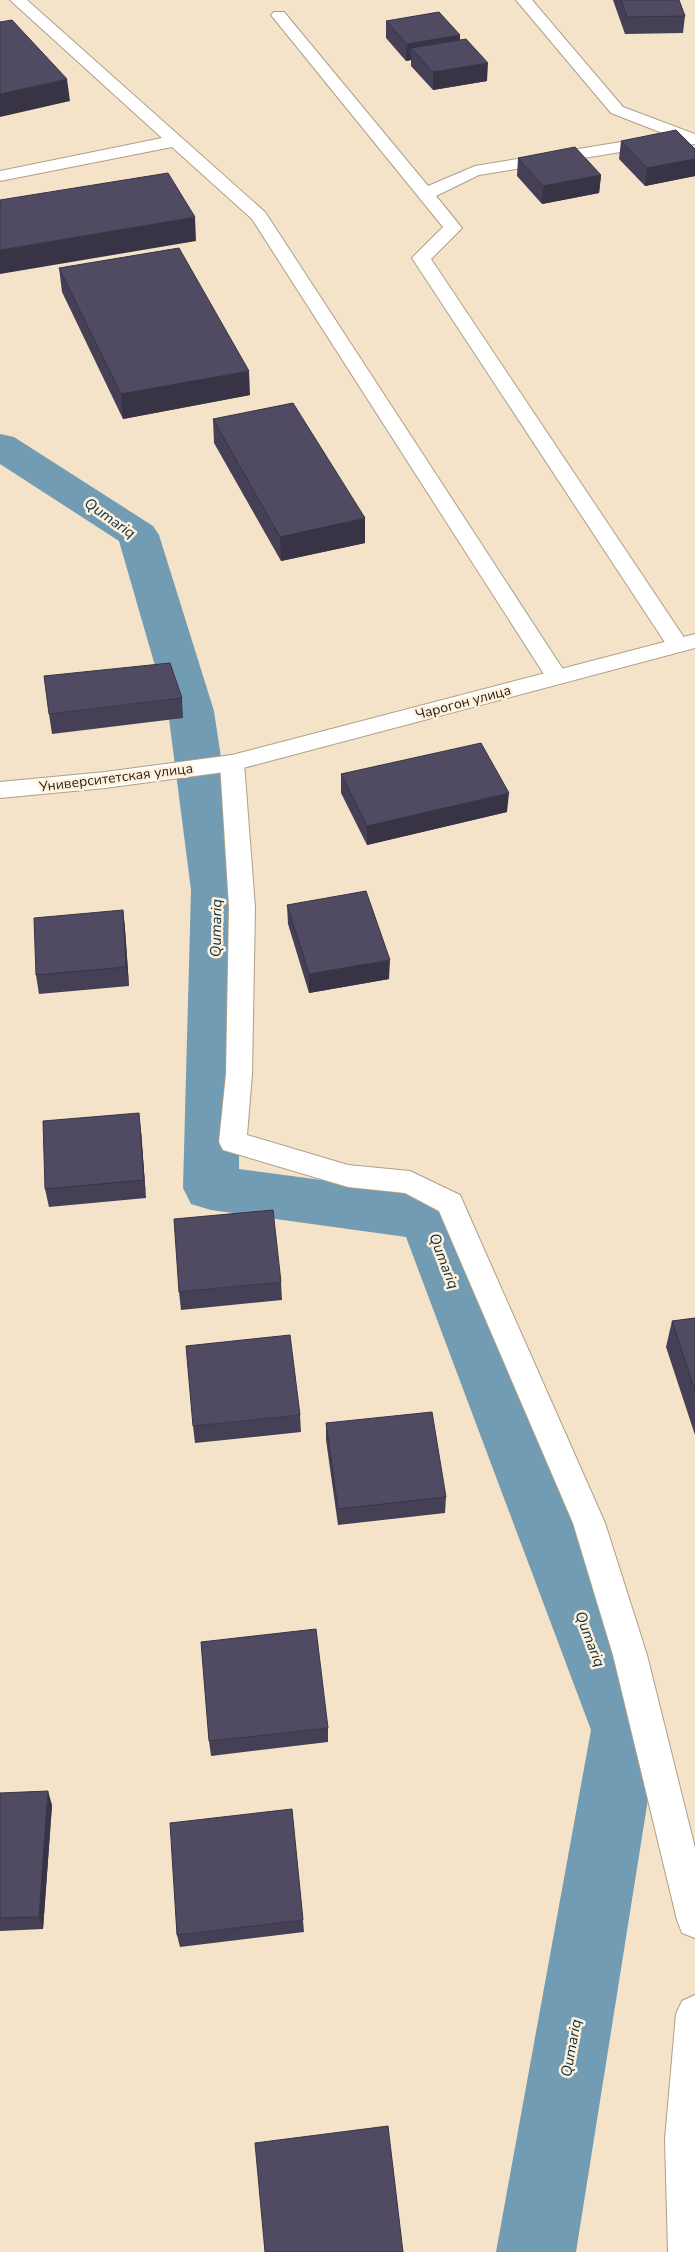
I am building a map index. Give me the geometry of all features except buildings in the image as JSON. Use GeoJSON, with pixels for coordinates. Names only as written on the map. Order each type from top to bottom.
{"type":"FeatureCollection","features":[{"type":"Feature","properties":{"kind":"street"},"geometry":{"type":"LineString","coordinates":[[18,0],[259,216],[557,677]]}},
{"type":"Feature","properties":{"kind":"street"},"geometry":{"type":"LineString","coordinates":[[524,0],[617,110],[694,140]]}},
{"type":"Feature","properties":{"kind":"street"},"geometry":{"type":"LineString","coordinates":[[279,15],[454,228],[421,258],[687,643]]}},
{"type":"Feature","properties":{"kind":"street"},"geometry":{"type":"LineString","coordinates":[[426,194],[475,171],[633,145],[694,140]]}},
{"type":"Feature","properties":{"kind":"street"},"geometry":{"type":"LineString","coordinates":[[0,176],[174,141]]}},
{"type":"Feature","properties":{"kind":"street","name":"Чарогон улица"},"geometry":{"type":"LineString","coordinates":[[232,763],[687,643]]}},
{"type":"Feature","properties":{"kind":"street"},"geometry":{"type":"LineString","coordinates":[[232,763],[242,907],[239,1074],[233,1142],[348,1176],[410,1182],[450,1203],[589,1523],[630,1655],[695,1920]]}},
{"type":"Feature","properties":{"kind":"street","name":"Университетская улица"},"geometry":{"type":"LineString","coordinates":[[0,790],[105,780],[232,763]]}},
{"type":"Feature","properties":{"kind":"street"},"geometry":{"type":"LineString","coordinates":[[688,2252],[684,2139],[695,2014]]}},
{"type":"Feature","properties":{"kind":"waterway","name":"Qumariq"},"geometry":{"type":"LineString","coordinates":[[0,446],[138,535],[191,711],[216,890],[211,1188],[427,1217],[625,1730],[536,2252]]}}]}
